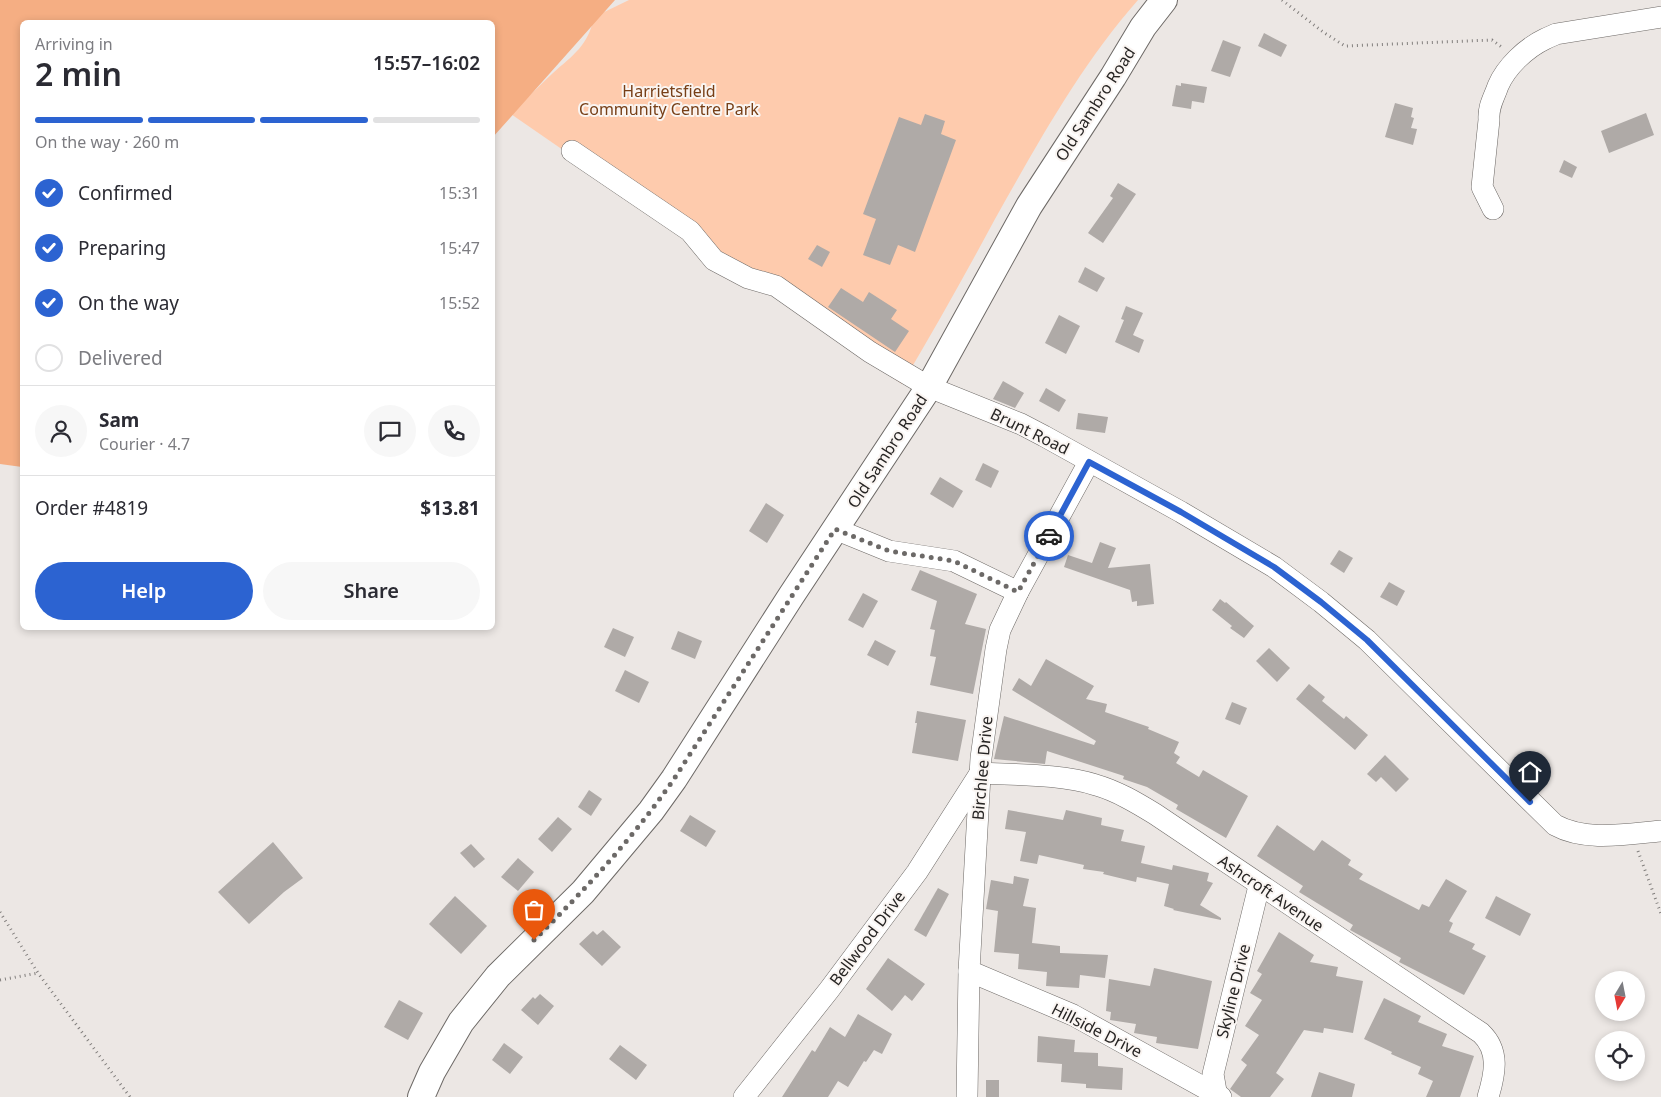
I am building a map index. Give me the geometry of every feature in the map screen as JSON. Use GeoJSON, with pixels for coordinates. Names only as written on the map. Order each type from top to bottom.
{"type":"FeatureCollection","features":[{"type":"Feature","properties":{"kind":"main road","name":"Old Sambro Road"},"geometry":{"type":"LineString","coordinates":[[422,1097],[432,1072],[461,1022],[498,976],[583,892],[652,812],[929,387],[1029,206],[1113,78],[1143,28],[1164,0]]}},
{"type":"Feature","properties":{"kind":"street"},"geometry":{"type":"LineString","coordinates":[[1493,209],[1482,187],[1489,120],[1488,112],[1499,81],[1522,55],[1545,39],[1556,34],[1661,17]]}},
{"type":"Feature","properties":{"kind":"street","name":"Brunt Road"},"geometry":{"type":"LineString","coordinates":[[572,150],[690,231],[714,260],[748,278],[776,286],[870,352],[929,387],[1021,424],[1181,512],[1274,567],[1367,640],[1554,825],[1567,832],[1579,835],[1631,834],[1661,831]]}},
{"type":"Feature","properties":{"kind":"street","name":"Birchlee Drive"},"geometry":{"type":"LineString","coordinates":[[967,1097],[969,971],[980,773],[996,649],[1000,630],[1018,592],[1089,462]]}},
{"type":"Feature","properties":{"kind":"street"},"geometry":{"type":"LineString","coordinates":[[835,529],[889,551],[954,561],[1018,592]]}},
{"type":"Feature","properties":{"kind":"street","name":"Ashcroft Avenue"},"geometry":{"type":"LineString","coordinates":[[980,773],[1064,779],[1096,785],[1133,801],[1155,814],[1259,886],[1481,1033],[1493,1048],[1495,1069],[1488,1097]]}},
{"type":"Feature","properties":{"kind":"street","name":"Bellwood Drive"},"geometry":{"type":"LineString","coordinates":[[744,1097],[829,990],[916,872],[980,773]]}},
{"type":"Feature","properties":{"kind":"street","name":"Skyline Drive"},"geometry":{"type":"LineString","coordinates":[[1218,1096],[1213,1074],[1259,886]]}},
{"type":"Feature","properties":{"kind":"street","name":"Hillside Drive"},"geometry":{"type":"LineString","coordinates":[[969,971],[1073,1015],[1218,1096]]}},
{"type":"Feature","properties":{"kind":"path"},"geometry":{"type":"LineString","coordinates":[[1282,0],[1323,32],[1345,46],[1492,40],[1518,60]]}},
{"type":"Feature","properties":{"kind":"path"},"geometry":{"type":"LineString","coordinates":[[1631,834],[1661,914]]}},
{"type":"Feature","properties":{"kind":"path"},"geometry":{"type":"LineString","coordinates":[[0,912],[38,973],[130,1097]]}},
{"type":"Feature","properties":{"kind":"path"},"geometry":{"type":"LineString","coordinates":[[0,980],[38,973]]}},
{"type":"Feature","properties":{"kind":"green space","name":"Harrietsfield Community Centre Park"},"geometry":{"type":"Polygon","coordinates":[[[629,0],[1138,0],[1097,51],[1061,106],[1027,162],[902,384],[508,112],[530,95],[579,49],[588,35],[594,17],[629,0]]]}},
{"type":"Feature","properties":{"kind":"shaded area"},"geometry":{"type":"Polygon","coordinates":[[[0,0],[615,0],[495,135],[495,20],[20,20],[20,467],[0,464],[0,0]]]}},
{"type":"Feature","properties":{"kind":"building"},"geometry":{"type":"Polygon","coordinates":[[[1264,33],[1287,45],[1281,57],[1258,46],[1264,33]]]}},
{"type":"Feature","properties":{"kind":"building"},"geometry":{"type":"Polygon","coordinates":[[[1223,40],[1241,47],[1230,77],[1211,71],[1223,40]]]}},
{"type":"Feature","properties":{"kind":"building"},"geometry":{"type":"Polygon","coordinates":[[[1181,83],[1207,87],[1204,103],[1192,101],[1191,109],[1172,106],[1176,85],[1181,86],[1181,83]]]}},
{"type":"Feature","properties":{"kind":"building"},"geometry":{"type":"Polygon","coordinates":[[[1395,103],[1413,108],[1411,117],[1414,118],[1411,128],[1417,129],[1413,145],[1385,137],[1395,103]]]}},
{"type":"Feature","properties":{"kind":"building"},"geometry":{"type":"Polygon","coordinates":[[[1646,113],[1654,135],[1609,153],[1601,131],[1646,113]]]}},
{"type":"Feature","properties":{"kind":"building"},"geometry":{"type":"Polygon","coordinates":[[[925,114],[945,121],[941,134],[956,140],[915,252],[898,245],[890,265],[863,255],[876,219],[863,214],[899,117],[921,125],[925,114]]]}},
{"type":"Feature","properties":{"kind":"building"},"geometry":{"type":"Polygon","coordinates":[[[1564,160],[1577,167],[1572,178],[1559,172],[1564,160]]]}},
{"type":"Feature","properties":{"kind":"building"},"geometry":{"type":"Polygon","coordinates":[[[1118,183],[1136,194],[1103,243],[1088,233],[1113,198],[1110,196],[1118,183]]]}},
{"type":"Feature","properties":{"kind":"building"},"geometry":{"type":"Polygon","coordinates":[[[817,245],[830,252],[822,267],[808,259],[817,245]]]}},
{"type":"Feature","properties":{"kind":"building"},"geometry":{"type":"Polygon","coordinates":[[[1085,267],[1105,278],[1097,292],[1078,282],[1085,267]]]}},
{"type":"Feature","properties":{"kind":"building"},"geometry":{"type":"Polygon","coordinates":[[[841,288],[863,302],[869,292],[897,310],[891,319],[909,331],[895,352],[828,307],[841,288]]]}},
{"type":"Feature","properties":{"kind":"building"},"geometry":{"type":"Polygon","coordinates":[[[1126,306],[1143,313],[1133,335],[1144,340],[1139,353],[1115,342],[1124,320],[1121,319],[1126,306]]]}},
{"type":"Feature","properties":{"kind":"building"},"geometry":{"type":"Polygon","coordinates":[[[1059,315],[1080,326],[1066,354],[1045,343],[1059,315]]]}},
{"type":"Feature","properties":{"kind":"building"},"geometry":{"type":"Polygon","coordinates":[[[1003,381],[1024,393],[1015,408],[993,399],[1003,381]]]}},
{"type":"Feature","properties":{"kind":"building"},"geometry":{"type":"Polygon","coordinates":[[[1046,388],[1066,400],[1059,412],[1039,401],[1046,388]]]}},
{"type":"Feature","properties":{"kind":"building"},"geometry":{"type":"Polygon","coordinates":[[[1078,413],[1108,417],[1105,433],[1076,429],[1078,413]]]}},
{"type":"Feature","properties":{"kind":"building"},"geometry":{"type":"Polygon","coordinates":[[[983,463],[999,471],[991,488],[975,480],[983,463]]]}},
{"type":"Feature","properties":{"kind":"building"},"geometry":{"type":"Polygon","coordinates":[[[940,477],[963,491],[953,508],[930,494],[940,477]]]}},
{"type":"Feature","properties":{"kind":"building"},"geometry":{"type":"Polygon","coordinates":[[[766,503],[784,515],[767,543],[749,531],[766,503]]]}},
{"type":"Feature","properties":{"kind":"building"},"geometry":{"type":"Polygon","coordinates":[[[1100,542],[1116,548],[1108,568],[1150,564],[1154,604],[1137,606],[1137,601],[1132,602],[1130,590],[1064,567],[1068,555],[1092,563],[1100,542]]]}},
{"type":"Feature","properties":{"kind":"building"},"geometry":{"type":"Polygon","coordinates":[[[1339,550],[1353,558],[1344,573],[1330,564],[1339,550]]]}},
{"type":"Feature","properties":{"kind":"building"},"geometry":{"type":"Polygon","coordinates":[[[920,570],[977,594],[965,624],[986,629],[973,694],[930,685],[936,657],[930,656],[935,630],[930,629],[937,601],[911,590],[920,570]]]}},
{"type":"Feature","properties":{"kind":"building"},"geometry":{"type":"Polygon","coordinates":[[[1389,582],[1405,591],[1397,606],[1380,597],[1389,582]]]}},
{"type":"Feature","properties":{"kind":"building"},"geometry":{"type":"Polygon","coordinates":[[[863,593],[878,601],[863,628],[848,620],[863,593]]]}},
{"type":"Feature","properties":{"kind":"building"},"geometry":{"type":"Polygon","coordinates":[[[1220,599],[1254,626],[1244,638],[1230,628],[1232,626],[1212,610],[1220,599]]]}},
{"type":"Feature","properties":{"kind":"building"},"geometry":{"type":"Polygon","coordinates":[[[613,628],[634,637],[625,657],[604,647],[613,628]]]}},
{"type":"Feature","properties":{"kind":"building"},"geometry":{"type":"Polygon","coordinates":[[[678,631],[702,641],[695,659],[671,649],[678,631]]]}},
{"type":"Feature","properties":{"kind":"building"},"geometry":{"type":"Polygon","coordinates":[[[875,640],[896,651],[888,666],[867,655],[875,640]]]}},
{"type":"Feature","properties":{"kind":"building"},"geometry":{"type":"Polygon","coordinates":[[[1269,648],[1290,668],[1277,682],[1256,661],[1269,648]]]}},
{"type":"Feature","properties":{"kind":"building"},"geometry":{"type":"Polygon","coordinates":[[[1046,659],[1094,686],[1086,699],[1107,704],[1105,712],[1149,727],[1148,729],[1179,742],[1174,753],[1180,757],[1176,763],[1199,777],[1203,770],[1248,796],[1226,838],[1176,809],[1178,805],[1147,787],[1123,779],[1124,776],[1047,751],[1045,764],[994,759],[1004,716],[1094,745],[1096,741],[1012,690],[1019,678],[1031,686],[1046,659]]]}},
{"type":"Feature","properties":{"kind":"building"},"geometry":{"type":"Polygon","coordinates":[[[625,670],[649,682],[639,703],[615,691],[625,670]]]}},
{"type":"Feature","properties":{"kind":"building"},"geometry":{"type":"Polygon","coordinates":[[[1309,684],[1325,697],[1322,701],[1344,719],[1346,716],[1368,735],[1355,750],[1296,699],[1309,684]]]}},
{"type":"Feature","properties":{"kind":"building"},"geometry":{"type":"Polygon","coordinates":[[[1232,702],[1247,708],[1240,725],[1225,719],[1232,702]]]}},
{"type":"Feature","properties":{"kind":"building"},"geometry":{"type":"Polygon","coordinates":[[[917,711],[966,720],[958,761],[912,753],[917,711]]]}},
{"type":"Feature","properties":{"kind":"building"},"geometry":{"type":"Polygon","coordinates":[[[1385,755],[1409,779],[1396,792],[1381,777],[1376,782],[1367,774],[1385,755]]]}},
{"type":"Feature","properties":{"kind":"building"},"geometry":{"type":"Polygon","coordinates":[[[589,790],[602,799],[591,816],[578,807],[589,790]]]}},
{"type":"Feature","properties":{"kind":"building"},"geometry":{"type":"Polygon","coordinates":[[[1008,810],[1063,820],[1066,810],[1102,818],[1101,825],[1124,830],[1121,841],[1145,846],[1141,863],[1172,870],[1173,865],[1209,873],[1207,881],[1213,883],[1200,905],[1221,918],[1221,920],[1173,910],[1164,906],[1169,884],[1137,877],[1136,882],[1103,874],[1104,872],[1083,869],[1084,865],[1039,855],[1037,864],[1020,861],[1026,832],[1005,829],[1008,810]]]}},
{"type":"Feature","properties":{"kind":"building"},"geometry":{"type":"Polygon","coordinates":[[[690,815],[716,831],[706,847],[680,831],[690,815]]]}},
{"type":"Feature","properties":{"kind":"building"},"geometry":{"type":"Polygon","coordinates":[[[558,817],[572,829],[552,852],[538,839],[558,817]]]}},
{"type":"Feature","properties":{"kind":"building"},"geometry":{"type":"Polygon","coordinates":[[[1277,825],[1314,851],[1322,840],[1351,860],[1348,865],[1363,874],[1359,879],[1419,910],[1422,904],[1429,907],[1446,879],[1467,891],[1449,921],[1453,923],[1449,932],[1475,944],[1472,949],[1486,956],[1464,995],[1399,962],[1401,958],[1350,930],[1353,925],[1299,892],[1303,886],[1257,856],[1277,825]]]}},
{"type":"Feature","properties":{"kind":"building"},"geometry":{"type":"Polygon","coordinates":[[[273,842],[303,878],[284,892],[249,924],[218,892],[273,842]]]}},
{"type":"Feature","properties":{"kind":"building"},"geometry":{"type":"Polygon","coordinates":[[[471,844],[485,859],[474,868],[460,853],[471,844]]]}},
{"type":"Feature","properties":{"kind":"building"},"geometry":{"type":"Polygon","coordinates":[[[518,858],[534,872],[518,891],[501,877],[518,858]]]}},
{"type":"Feature","properties":{"kind":"building"},"geometry":{"type":"Polygon","coordinates":[[[1014,876],[1029,879],[1023,906],[1036,908],[1032,943],[1060,946],[1060,953],[1108,955],[1105,978],[1080,975],[1079,988],[1046,986],[1047,972],[1018,969],[1019,954],[994,952],[998,911],[986,909],[991,880],[1013,884],[1014,876]]]}},
{"type":"Feature","properties":{"kind":"building"},"geometry":{"type":"Polygon","coordinates":[[[938,888],[949,894],[926,937],[914,930],[938,888]]]}},
{"type":"Feature","properties":{"kind":"building"},"geometry":{"type":"Polygon","coordinates":[[[455,896],[487,926],[461,954],[429,924],[455,896]]]}},
{"type":"Feature","properties":{"kind":"building"},"geometry":{"type":"Polygon","coordinates":[[[1496,896],[1531,914],[1520,936],[1485,918],[1496,896]]]}},
{"type":"Feature","properties":{"kind":"building"},"geometry":{"type":"Polygon","coordinates":[[[603,930],[621,947],[602,966],[579,944],[593,931],[597,935],[603,930]]]}},
{"type":"Feature","properties":{"kind":"building"},"geometry":{"type":"Polygon","coordinates":[[[1279,932],[1314,955],[1310,962],[1338,967],[1336,976],[1363,981],[1353,1033],[1324,1028],[1323,1033],[1304,1030],[1276,1073],[1284,1079],[1270,1097],[1241,1097],[1230,1089],[1247,1065],[1241,1060],[1259,1035],[1245,1026],[1262,1000],[1250,993],[1262,974],[1257,971],[1279,932]]]}},
{"type":"Feature","properties":{"kind":"building"},"geometry":{"type":"Polygon","coordinates":[[[888,958],[925,984],[912,1001],[905,995],[892,1011],[866,989],[888,958]]]}},
{"type":"Feature","properties":{"kind":"building"},"geometry":{"type":"Polygon","coordinates":[[[1154,968],[1212,981],[1198,1049],[1156,1043],[1157,1037],[1134,1033],[1136,1024],[1110,1020],[1111,1012],[1106,1011],[1109,979],[1150,986],[1154,968]]]}},
{"type":"Feature","properties":{"kind":"building"},"geometry":{"type":"Polygon","coordinates":[[[540,994],[554,1006],[538,1025],[521,1010],[533,997],[535,999],[540,994]]]}},
{"type":"Feature","properties":{"kind":"building"},"geometry":{"type":"Polygon","coordinates":[[[1384,998],[1421,1016],[1418,1022],[1447,1034],[1442,1046],[1474,1056],[1460,1097],[1426,1097],[1433,1081],[1418,1074],[1421,1067],[1391,1054],[1392,1052],[1364,1039],[1384,998]]]}},
{"type":"Feature","properties":{"kind":"building"},"geometry":{"type":"Polygon","coordinates":[[[399,1000],[423,1013],[408,1040],[384,1027],[399,1000]]]}},
{"type":"Feature","properties":{"kind":"building"},"geometry":{"type":"Polygon","coordinates":[[[858,1014],[892,1034],[882,1054],[874,1050],[866,1062],[864,1061],[848,1087],[838,1081],[828,1097],[782,1097],[812,1050],[815,1052],[830,1027],[845,1037],[858,1014]]]}},
{"type":"Feature","properties":{"kind":"building"},"geometry":{"type":"Polygon","coordinates":[[[1038,1036],[1075,1040],[1074,1052],[1098,1053],[1098,1066],[1123,1068],[1122,1090],[1086,1088],[1086,1084],[1061,1082],[1062,1064],[1037,1062],[1038,1036]]]}},
{"type":"Feature","properties":{"kind":"building"},"geometry":{"type":"Polygon","coordinates":[[[504,1043],[523,1057],[510,1074],[492,1060],[504,1043]]]}},
{"type":"Feature","properties":{"kind":"building"},"geometry":{"type":"Polygon","coordinates":[[[620,1045],[647,1065],[636,1080],[609,1059],[620,1045]]]}},
{"type":"Feature","properties":{"kind":"building"},"geometry":{"type":"Polygon","coordinates":[[[1319,1072],[1355,1084],[1352,1097],[1311,1097],[1319,1072]]]}},
{"type":"Feature","properties":{"kind":"building"},"geometry":{"type":"Polygon","coordinates":[[[986,1080],[999,1080],[999,1097],[986,1097],[986,1080]]]}},
{"type":"Feature","properties":{"kind":"way so far"},"geometry":{"type":"LineString","coordinates":[[534,940],[583,892],[652,812],[835,529],[889,551],[954,561],[1018,592],[1049,536]]}},
{"type":"Feature","properties":{"kind":"route"},"geometry":{"type":"LineString","coordinates":[[1049,536],[1089,462],[1181,512],[1274,567],[1367,640],[1530,802]]}}]}
